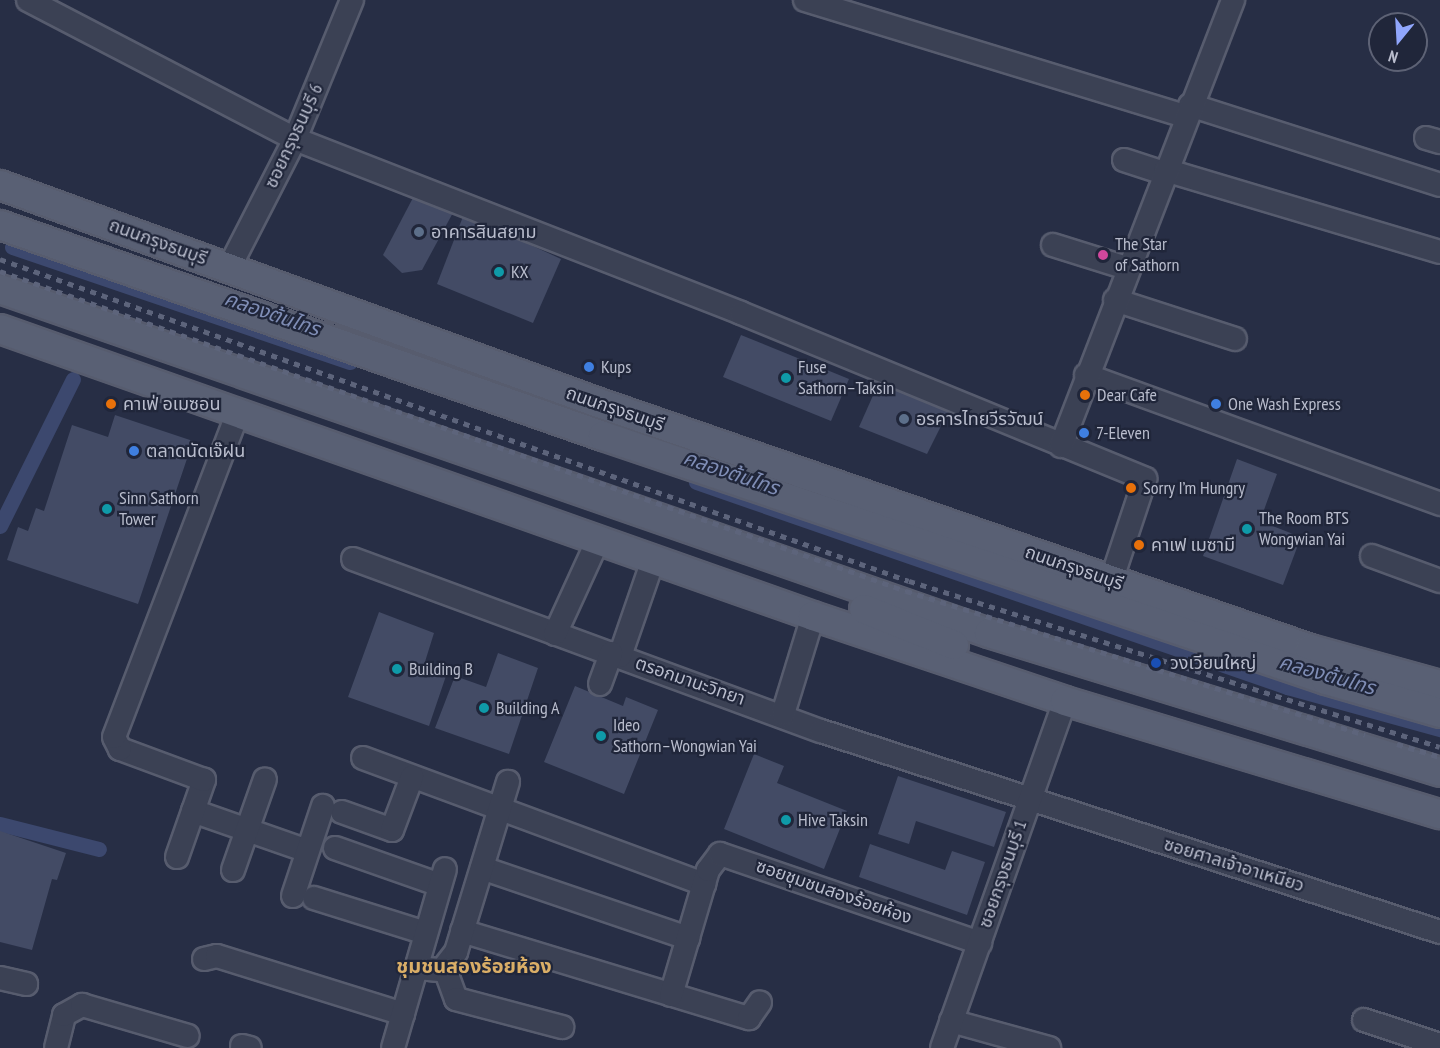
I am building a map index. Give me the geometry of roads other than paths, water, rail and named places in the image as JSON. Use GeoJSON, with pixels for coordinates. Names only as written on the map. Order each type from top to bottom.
{"type":"FeatureCollection","features":[{"type":"Feature","properties":{"kind":"main road","name":"ถนนกรุงธนบุรี"},"geometry":{"type":"LineString","coordinates":[[0,184],[380,324],[1111,581],[1310,649],[1440,685]]}},
{"type":"Feature","properties":{"kind":"main road","name":"ถนนกรุงธนบุรี"},"geometry":{"type":"LineString","coordinates":[[0,225],[603,436],[922,544],[1440,713]]}},
{"type":"Feature","properties":{"kind":"main road"},"geometry":{"type":"LineString","coordinates":[[0,289],[989,633],[1440,772]]}},
{"type":"Feature","properties":{"kind":"main road"},"geometry":{"type":"LineString","coordinates":[[380,324],[603,436]]}},
{"type":"Feature","properties":{"kind":"main road"},"geometry":{"type":"LineString","coordinates":[[0,329],[813,616],[1065,700],[1440,814]]}},
{"type":"Feature","properties":{"kind":"main road"},"geometry":{"type":"LineString","coordinates":[[266,423],[453,447]]}},
{"type":"Feature","properties":{"kind":"main road"},"geometry":{"type":"LineString","coordinates":[[713,537],[843,600],[1202,742]]}},
{"type":"Feature","properties":{"kind":"main road"},"geometry":{"type":"LineString","coordinates":[[922,544],[1310,649]]}},
{"type":"Feature","properties":{"kind":"street"},"geometry":{"type":"LineString","coordinates":[[28,0],[295,139],[741,313],[1146,480],[1111,581]]}},
{"type":"Feature","properties":{"kind":"street","name":"ซอยกรุงธนบุรี 6"},"geometry":{"type":"LineString","coordinates":[[228,268],[295,139],[352,0]]}},
{"type":"Feature","properties":{"kind":"street"},"geometry":{"type":"LineString","coordinates":[[805,0],[1440,185]]}},
{"type":"Feature","properties":{"kind":"street"},"geometry":{"type":"LineString","coordinates":[[1061,446],[1187,110],[1233,0]]}},
{"type":"Feature","properties":{"kind":"street"},"geometry":{"type":"LineString","coordinates":[[1124,160],[1440,252]]}},
{"type":"Feature","properties":{"kind":"street"},"geometry":{"type":"LineString","coordinates":[[1053,245],[1127,268]]}},
{"type":"Feature","properties":{"kind":"street"},"geometry":{"type":"LineString","coordinates":[[1115,300],[1235,339]]}},
{"type":"Feature","properties":{"kind":"street"},"geometry":{"type":"LineString","coordinates":[[1086,375],[1440,504]]}},
{"type":"Feature","properties":{"kind":"street"},"geometry":{"type":"LineString","coordinates":[[177,857],[204,780],[120,749],[114,737],[238,413]]}},
{"type":"Feature","properties":{"kind":"street"},"geometry":{"type":"LineString","coordinates":[[555,634],[598,540]]}},
{"type":"Feature","properties":{"kind":"street"},"geometry":{"type":"LineString","coordinates":[[1372,556],[1440,581]]}},
{"type":"Feature","properties":{"kind":"street","name":"ตรอกมานะวิทยา"},"geometry":{"type":"LineString","coordinates":[[353,559],[555,634],[1028,801]]}},
{"type":"Feature","properties":{"kind":"street"},"geometry":{"type":"LineString","coordinates":[[607,680],[653,560]]}},
{"type":"Feature","properties":{"kind":"street"},"geometry":{"type":"LineString","coordinates":[[783,714],[813,616]]}},
{"type":"Feature","properties":{"kind":"street","name":"ซอยกรุงธนบุรี 1"},"geometry":{"type":"LineString","coordinates":[[942,1048],[1065,700]]}},
{"type":"Feature","properties":{"kind":"street"},"geometry":{"type":"LineString","coordinates":[[363,758],[704,884]]}},
{"type":"Feature","properties":{"kind":"street"},"geometry":{"type":"LineString","coordinates":[[412,777],[392,830],[333,809],[307,851],[304,897],[426,933]]}},
{"type":"Feature","properties":{"kind":"street"},"geometry":{"type":"LineString","coordinates":[[233,870],[265,779]]}},
{"type":"Feature","properties":{"kind":"street"},"geometry":{"type":"LineString","coordinates":[[508,782],[462,931],[445,969],[456,999],[562,1027]]}},
{"type":"Feature","properties":{"kind":"street","name":"ซอยศาลเจ้าอาเหนียว"},"geometry":{"type":"LineString","coordinates":[[1028,801],[1440,932]]}},
{"type":"Feature","properties":{"kind":"street"},"geometry":{"type":"LineString","coordinates":[[193,811],[307,851]]}},
{"type":"Feature","properties":{"kind":"street"},"geometry":{"type":"LineString","coordinates":[[335,849],[443,877],[393,1048]]}},
{"type":"Feature","properties":{"kind":"street","name":"ซอยชุมชนสองร้อยห้อง"},"geometry":{"type":"LineString","coordinates":[[671,995],[712,860],[720,854],[980,943]]}},
{"type":"Feature","properties":{"kind":"street"},"geometry":{"type":"LineString","coordinates":[[482,868],[688,938]]}},
{"type":"Feature","properties":{"kind":"street"},"geometry":{"type":"LineString","coordinates":[[462,931],[749,1018],[760,1002]]}},
{"type":"Feature","properties":{"kind":"street"},"geometry":{"type":"LineString","coordinates":[[204,959],[217,956],[403,1014]]}},
{"type":"Feature","properties":{"kind":"street"},"geometry":{"type":"LineString","coordinates":[[417,968],[445,969]]}},
{"type":"Feature","properties":{"kind":"street"},"geometry":{"type":"LineString","coordinates":[[0,978],[26,984]]}},
{"type":"Feature","properties":{"kind":"street"},"geometry":{"type":"LineString","coordinates":[[56,1048],[64,1015],[82,1005],[188,1036]]}},
{"type":"Feature","properties":{"kind":"street"},"geometry":{"type":"LineString","coordinates":[[1364,1020],[1440,1045]]}},
{"type":"Feature","properties":{"kind":"street"},"geometry":{"type":"LineString","coordinates":[[951,1021],[1049,1048]]}},
{"type":"Feature","properties":{"kind":"waterway","name":"คลองต้นไทร"},"geometry":{"type":"LineString","coordinates":[[12,247],[350,362]]}},
{"type":"Feature","properties":{"kind":"waterway"},"geometry":{"type":"LineString","coordinates":[[0,526],[73,379]]}},
{"type":"Feature","properties":{"kind":"waterway","name":"คลองต้นไทร"},"geometry":{"type":"LineString","coordinates":[[696,482],[1287,687],[1440,729]]}},
{"type":"Feature","properties":{"kind":"waterway"},"geometry":{"type":"LineString","coordinates":[[0,824],[99,849]]}},
{"type":"Feature","properties":{"kind":"railway"},"geometry":{"type":"LineString","coordinates":[[0,259],[909,581],[1440,747]]}},
{"type":"Feature","properties":{"kind":"railway"},"geometry":{"type":"LineString","coordinates":[[0,271],[906,591],[1365,735]]}},
{"type":"Feature","properties":{"kind":"railway"},"geometry":{"type":"LineString","coordinates":[[1397,744],[1440,757]]}},
{"type":"Feature","properties":{"kind":"place","name":"อาคารสินสยาม"},"geometry":{"type":"Point","coordinates":[419,232]}},
{"type":"Feature","properties":{"kind":"place","name":"The Star of Sathorn"},"geometry":{"type":"Point","coordinates":[1103,255]}},
{"type":"Feature","properties":{"kind":"place","name":"KX"},"geometry":{"type":"Point","coordinates":[499,272]}},
{"type":"Feature","properties":{"kind":"place","name":"Kups"},"geometry":{"type":"Point","coordinates":[589,367]}},
{"type":"Feature","properties":{"kind":"place","name":"Fuse Sathorn–Taksin"},"geometry":{"type":"Point","coordinates":[786,378]}},
{"type":"Feature","properties":{"kind":"place","name":"Dear Cafe"},"geometry":{"type":"Point","coordinates":[1085,395]}},
{"type":"Feature","properties":{"kind":"place","name":"คาเฟ่ อเมซอน"},"geometry":{"type":"Point","coordinates":[111,404]}},
{"type":"Feature","properties":{"kind":"place","name":"One Wash Express"},"geometry":{"type":"Point","coordinates":[1216,404]}},
{"type":"Feature","properties":{"kind":"place","name":"อรคารไทยวีรวัฒน์"},"geometry":{"type":"Point","coordinates":[904,419]}},
{"type":"Feature","properties":{"kind":"place","name":"7-Eleven"},"geometry":{"type":"Point","coordinates":[1084,433]}},
{"type":"Feature","properties":{"kind":"place","name":"ตลาดนัดเจ๊ฝน"},"geometry":{"type":"Point","coordinates":[134,451]}},
{"type":"Feature","properties":{"kind":"place","name":"Sorry I’m Hungry"},"geometry":{"type":"Point","coordinates":[1131,488]}},
{"type":"Feature","properties":{"kind":"place","name":"Sinn Sathorn Tower"},"geometry":{"type":"Point","coordinates":[107,509]}},
{"type":"Feature","properties":{"kind":"place","name":"The Room BTS Wongwian Yai"},"geometry":{"type":"Point","coordinates":[1247,529]}},
{"type":"Feature","properties":{"kind":"place","name":"คาเฟ เมซามี"},"geometry":{"type":"Point","coordinates":[1139,545]}},
{"type":"Feature","properties":{"kind":"place","name":"วงเวียนใหญ่"},"geometry":{"type":"Point","coordinates":[1156,663]}},
{"type":"Feature","properties":{"kind":"place","name":"Building B"},"geometry":{"type":"Point","coordinates":[397,669]}},
{"type":"Feature","properties":{"kind":"place","name":"Building A"},"geometry":{"type":"Point","coordinates":[484,708]}},
{"type":"Feature","properties":{"kind":"place","name":"Ideo Sathorn–Wongwian Yai"},"geometry":{"type":"Point","coordinates":[601,736]}},
{"type":"Feature","properties":{"kind":"place","name":"Hive Taksin"},"geometry":{"type":"Point","coordinates":[786,820]}},
{"type":"Feature","properties":{"kind":"district","name":"ชุมชนสองร้อยห้อง"},"geometry":{"type":"Point","coordinates":[474,966]}}]}
